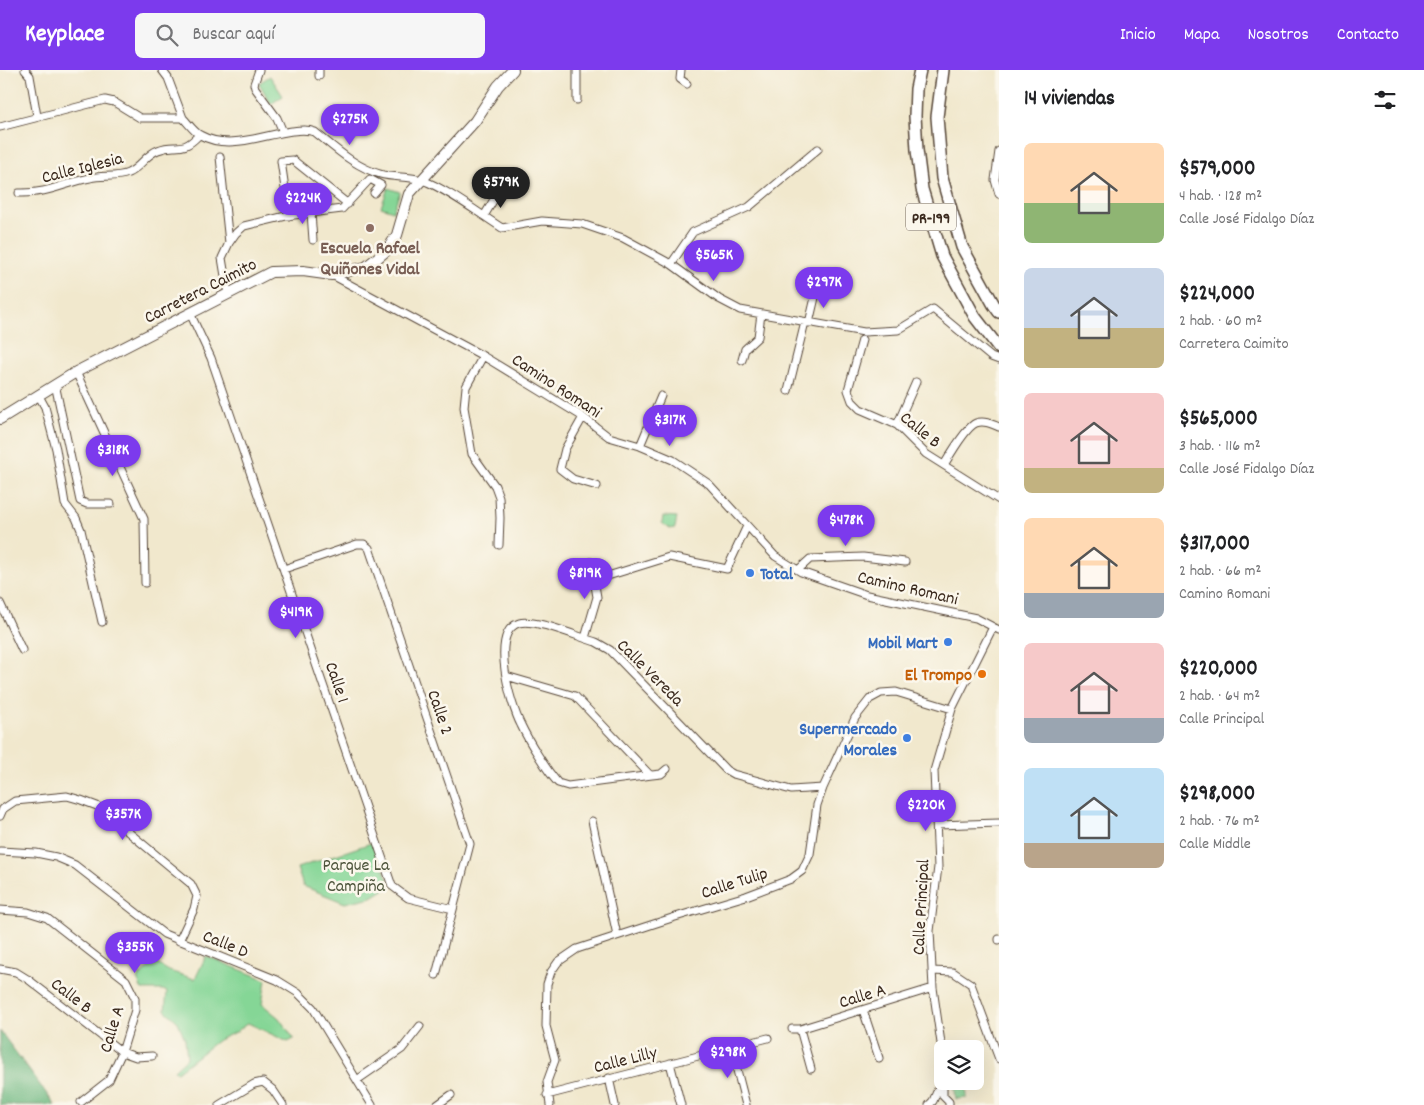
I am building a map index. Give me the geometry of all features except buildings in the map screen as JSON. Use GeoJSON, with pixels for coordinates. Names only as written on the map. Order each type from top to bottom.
{"type":"FeatureCollection","features":[{"type":"Feature","properties":{"kind":"main road","name":"PR-199"},"geometry":{"type":"LineString","coordinates":[[920,70],[916,89],[915,116],[922,189],[942,256],[975,317],[999,348]]}},
{"type":"Feature","properties":{"kind":"main road","name":"PR-199"},"geometry":{"type":"LineString","coordinates":[[943,70],[937,117],[942,178],[962,247],[999,312]]}},
{"type":"Feature","properties":{"kind":"street"},"geometry":{"type":"LineString","coordinates":[[25,70],[30,76],[37,116]]}},
{"type":"Feature","properties":{"kind":"street"},"geometry":{"type":"LineString","coordinates":[[162,70],[168,78],[183,118],[199,135],[218,140],[240,142],[283,132],[309,130],[315,132],[350,160],[372,172],[381,175],[422,180],[502,228],[542,221],[582,224],[622,238],[671,264],[719,299],[740,310],[864,332],[898,330],[933,309],[991,357],[999,360]]}},
{"type":"Feature","properties":{"kind":"street"},"geometry":{"type":"LineString","coordinates":[[258,70],[255,88],[277,118],[283,132]]}},
{"type":"Feature","properties":{"kind":"street","name":"Carretera Caimito"},"geometry":{"type":"LineString","coordinates":[[0,419],[76,372],[271,272],[303,271],[332,276],[366,267],[386,250],[397,235],[409,194],[475,121],[498,86],[513,70]]}},
{"type":"Feature","properties":{"kind":"street"},"geometry":{"type":"LineString","coordinates":[[577,70],[577,100]]}},
{"type":"Feature","properties":{"kind":"street"},"geometry":{"type":"LineString","coordinates":[[681,70],[680,79],[686,84]]}},
{"type":"Feature","properties":{"kind":"street"},"geometry":{"type":"LineString","coordinates":[[0,127],[105,100],[114,102],[140,118],[183,118]]}},
{"type":"Feature","properties":{"kind":"street","name":"Calle Iglesia"},"geometry":{"type":"LineString","coordinates":[[19,193],[36,194],[90,177],[126,174],[134,170],[151,153],[160,149],[189,145],[199,135]]}},
{"type":"Feature","properties":{"kind":"street"},"geometry":{"type":"LineString","coordinates":[[671,264],[693,232],[749,207],[818,149]]}},
{"type":"Feature","properties":{"kind":"street"},"geometry":{"type":"LineString","coordinates":[[999,151],[995,180],[999,194]]}},
{"type":"Feature","properties":{"kind":"street"},"geometry":{"type":"LineString","coordinates":[[220,157],[229,243]]}},
{"type":"Feature","properties":{"kind":"street"},"geometry":{"type":"LineString","coordinates":[[289,216],[281,161],[293,160],[348,204]]}},
{"type":"Feature","properties":{"kind":"street"},"geometry":{"type":"LineString","coordinates":[[228,294],[222,258],[229,243],[244,226],[289,216],[342,209],[370,179],[381,185],[374,193]]}},
{"type":"Feature","properties":{"kind":"street"},"geometry":{"type":"LineString","coordinates":[[484,216],[499,191]]}},
{"type":"Feature","properties":{"kind":"street"},"geometry":{"type":"LineString","coordinates":[[311,213],[312,240]]}},
{"type":"Feature","properties":{"kind":"street","name":"Camino Romani"},"geometry":{"type":"LineString","coordinates":[[332,276],[483,356],[583,417],[609,437],[640,446],[673,460],[709,484],[775,556],[798,570],[867,595],[976,618],[996,628]]}},
{"type":"Feature","properties":{"kind":"street"},"geometry":{"type":"LineString","coordinates":[[788,391],[818,289]]}},
{"type":"Feature","properties":{"kind":"street","name":"Calle 1"},"geometry":{"type":"LineString","coordinates":[[190,313],[211,358],[392,886],[408,898],[453,910]]}},
{"type":"Feature","properties":{"kind":"street"},"geometry":{"type":"LineString","coordinates":[[742,360],[745,349],[758,337],[761,314]]}},
{"type":"Feature","properties":{"kind":"street","name":"Calle B"},"geometry":{"type":"LineString","coordinates":[[862,340],[848,390],[852,401],[860,408],[897,425],[926,454],[999,500]]}},
{"type":"Feature","properties":{"kind":"street"},"geometry":{"type":"LineString","coordinates":[[483,356],[466,388],[464,407],[472,454],[495,486],[499,496],[499,545]]}},
{"type":"Feature","properties":{"kind":"street"},"geometry":{"type":"LineString","coordinates":[[76,372],[144,519],[145,583]]}},
{"type":"Feature","properties":{"kind":"street"},"geometry":{"type":"LineString","coordinates":[[897,425],[916,382]]}},
{"type":"Feature","properties":{"kind":"street"},"geometry":{"type":"LineString","coordinates":[[55,384],[80,501],[87,504],[111,504]]}},
{"type":"Feature","properties":{"kind":"street"},"geometry":{"type":"LineString","coordinates":[[38,396],[45,408],[56,449],[65,504],[76,518],[81,530],[102,622]]}},
{"type":"Feature","properties":{"kind":"street"},"geometry":{"type":"LineString","coordinates":[[640,446],[661,396]]}},
{"type":"Feature","properties":{"kind":"street"},"geometry":{"type":"LineString","coordinates":[[583,417],[565,449],[560,469],[573,479],[597,486]]}},
{"type":"Feature","properties":{"kind":"street"},"geometry":{"type":"LineString","coordinates":[[944,465],[975,423],[988,422],[999,428]]}},
{"type":"Feature","properties":{"kind":"street"},"geometry":{"type":"LineString","coordinates":[[612,575],[669,557],[727,569],[747,526]]}},
{"type":"Feature","properties":{"kind":"street","name":"Calle 2"},"geometry":{"type":"LineString","coordinates":[[284,569],[357,544],[364,544],[369,548],[470,844],[436,975]]}},
{"type":"Feature","properties":{"kind":"street"},"geometry":{"type":"LineString","coordinates":[[798,570],[810,559],[863,557],[905,562]]}},
{"type":"Feature","properties":{"kind":"street"},"geometry":{"type":"LineString","coordinates":[[585,638],[597,597],[591,562]]}},
{"type":"Feature","properties":{"kind":"street"},"geometry":{"type":"LineString","coordinates":[[0,603],[22,650]]}},
{"type":"Feature","properties":{"kind":"street","name":"Calle Vereda"},"geometry":{"type":"LineString","coordinates":[[667,769],[661,774],[650,776],[568,786],[558,783],[521,725],[510,696],[506,676],[504,642],[506,634],[516,624],[530,621],[596,642],[610,650],[726,770],[733,774],[791,790],[823,788]]}},
{"type":"Feature","properties":{"kind":"street","name":"Calle Principal"},"geometry":{"type":"LineString","coordinates":[[941,1040],[933,988],[930,931],[938,867],[934,770],[952,709],[996,628]]}},
{"type":"Feature","properties":{"kind":"street"},"geometry":{"type":"LineString","coordinates":[[506,676],[575,696],[650,776]]}},
{"type":"Feature","properties":{"kind":"street","name":"Calle Tulip"},"geometry":{"type":"LineString","coordinates":[[550,1105],[546,1082],[555,1060],[546,1026],[548,984],[551,972],[558,962],[577,949],[746,896],[791,879],[802,870],[810,854],[817,805],[823,788],[855,718],[870,699],[881,693],[896,692],[952,709]]}},
{"type":"Feature","properties":{"kind":"street"},"geometry":{"type":"LineString","coordinates":[[0,816],[3,809],[15,801],[67,796],[97,806],[192,884],[197,896],[196,903],[179,941]]}},
{"type":"Feature","properties":{"kind":"street"},"geometry":{"type":"LineString","coordinates":[[592,821],[617,935]]}},
{"type":"Feature","properties":{"kind":"street"},"geometry":{"type":"LineString","coordinates":[[937,825],[999,823]]}},
{"type":"Feature","properties":{"kind":"street","name":"Calle D"},"geometry":{"type":"LineString","coordinates":[[0,851],[36,853],[56,857],[75,865],[164,934],[277,980],[298,993],[312,1008],[372,1105]]}},
{"type":"Feature","properties":{"kind":"street","name":"Calle A"},"geometry":{"type":"LineString","coordinates":[[0,910],[28,912],[47,918],[126,980],[135,998],[135,1010],[122,1052],[109,1080],[81,1102]]}},
{"type":"Feature","properties":{"kind":"street","name":"Calle B"},"geometry":{"type":"LineString","coordinates":[[0,969],[16,972],[29,980],[122,1052],[136,1057],[152,1056]]}},
{"type":"Feature","properties":{"kind":"street"},"geometry":{"type":"LineString","coordinates":[[932,971],[953,972],[972,984],[996,1041],[999,1059]]}},
{"type":"Feature","properties":{"kind":"street","name":"Calle A"},"geometry":{"type":"LineString","coordinates":[[792,1029],[800,1029],[933,988]]}},
{"type":"Feature","properties":{"kind":"street"},"geometry":{"type":"LineString","coordinates":[[863,1010],[879,1058]]}},
{"type":"Feature","properties":{"kind":"street"},"geometry":{"type":"LineString","coordinates":[[357,1080],[402,1049],[420,1026]]}},
{"type":"Feature","properties":{"kind":"street"},"geometry":{"type":"LineString","coordinates":[[800,1029],[811,1069]]}},
{"type":"Feature","properties":{"kind":"street","name":"Calle Lilly"},"geometry":{"type":"LineString","coordinates":[[548,1094],[768,1038]]}},
{"type":"Feature","properties":{"kind":"street"},"geometry":{"type":"LineString","coordinates":[[731,1047],[746,1105]]}},
{"type":"Feature","properties":{"kind":"street"},"geometry":{"type":"LineString","coordinates":[[670,1063],[681,1105]]}},
{"type":"Feature","properties":{"kind":"street"},"geometry":{"type":"LineString","coordinates":[[609,1078],[615,1105]]}},
{"type":"Feature","properties":{"kind":"street"},"geometry":{"type":"LineString","coordinates":[[220,1105],[254,1084],[263,1082],[273,1090],[282,1105]]}},
{"type":"Feature","properties":{"kind":"street"},"geometry":{"type":"LineString","coordinates":[[929,1105],[938,1090]]}},
{"type":"Feature","properties":{"kind":"street"},"geometry":{"type":"LineString","coordinates":[[943,1090],[943,1096],[949,1102],[949,1105]]}},
{"type":"Feature","properties":{"kind":"street"},"geometry":{"type":"LineString","coordinates":[[436,1105],[451,1095]]}},
{"type":"Feature","properties":{"kind":"green space"},"geometry":{"type":"Polygon","coordinates":[[[270,76],[283,96],[271,104],[259,83],[270,76]]]}},
{"type":"Feature","properties":{"kind":"green space"},"geometry":{"type":"Polygon","coordinates":[[[388,188],[400,192],[393,211],[381,207],[388,188]]]}},
{"type":"Feature","properties":{"kind":"green space"},"geometry":{"type":"Polygon","coordinates":[[[663,516],[677,517],[675,528],[670,529],[662,523],[663,516]]]}},
{"type":"Feature","properties":{"kind":"green space","name":"Parque La Campiña"},"geometry":{"type":"Polygon","coordinates":[[[374,842],[390,886],[372,897],[345,903],[303,886],[297,868],[374,842]]]}},
{"type":"Feature","properties":{"kind":"green space"},"geometry":{"type":"Polygon","coordinates":[[[206,956],[266,980],[262,1004],[279,1018],[294,1039],[288,1042],[248,1023],[236,1032],[218,1040],[177,1072],[174,1070],[187,1058],[185,1039],[178,1022],[165,1010],[167,992],[163,990],[142,990],[137,979],[154,962],[169,971],[195,979],[206,956]]]}},
{"type":"Feature","properties":{"kind":"green space"},"geometry":{"type":"Polygon","coordinates":[[[0,1031],[55,1105],[0,1105],[0,1031]]]}},
{"type":"Feature","properties":{"kind":"green space"},"geometry":{"type":"Polygon","coordinates":[[[955,1090],[967,1090],[967,1098],[956,1099],[955,1090]]]}},
{"type":"Feature","properties":{"kind":"place","name":"Escuela Rafael Quiñones Vidal"},"geometry":{"type":"Point","coordinates":[370,228]}},
{"type":"Feature","properties":{"kind":"place","name":"Total"},"geometry":{"type":"Point","coordinates":[750,573]}},
{"type":"Feature","properties":{"kind":"place","name":"Mobil Mart"},"geometry":{"type":"Point","coordinates":[948,642]}},
{"type":"Feature","properties":{"kind":"place","name":"El Trompo"},"geometry":{"type":"Point","coordinates":[982,674]}},
{"type":"Feature","properties":{"kind":"place","name":"Supermercado Morales"},"geometry":{"type":"Point","coordinates":[907,738]}}]}
